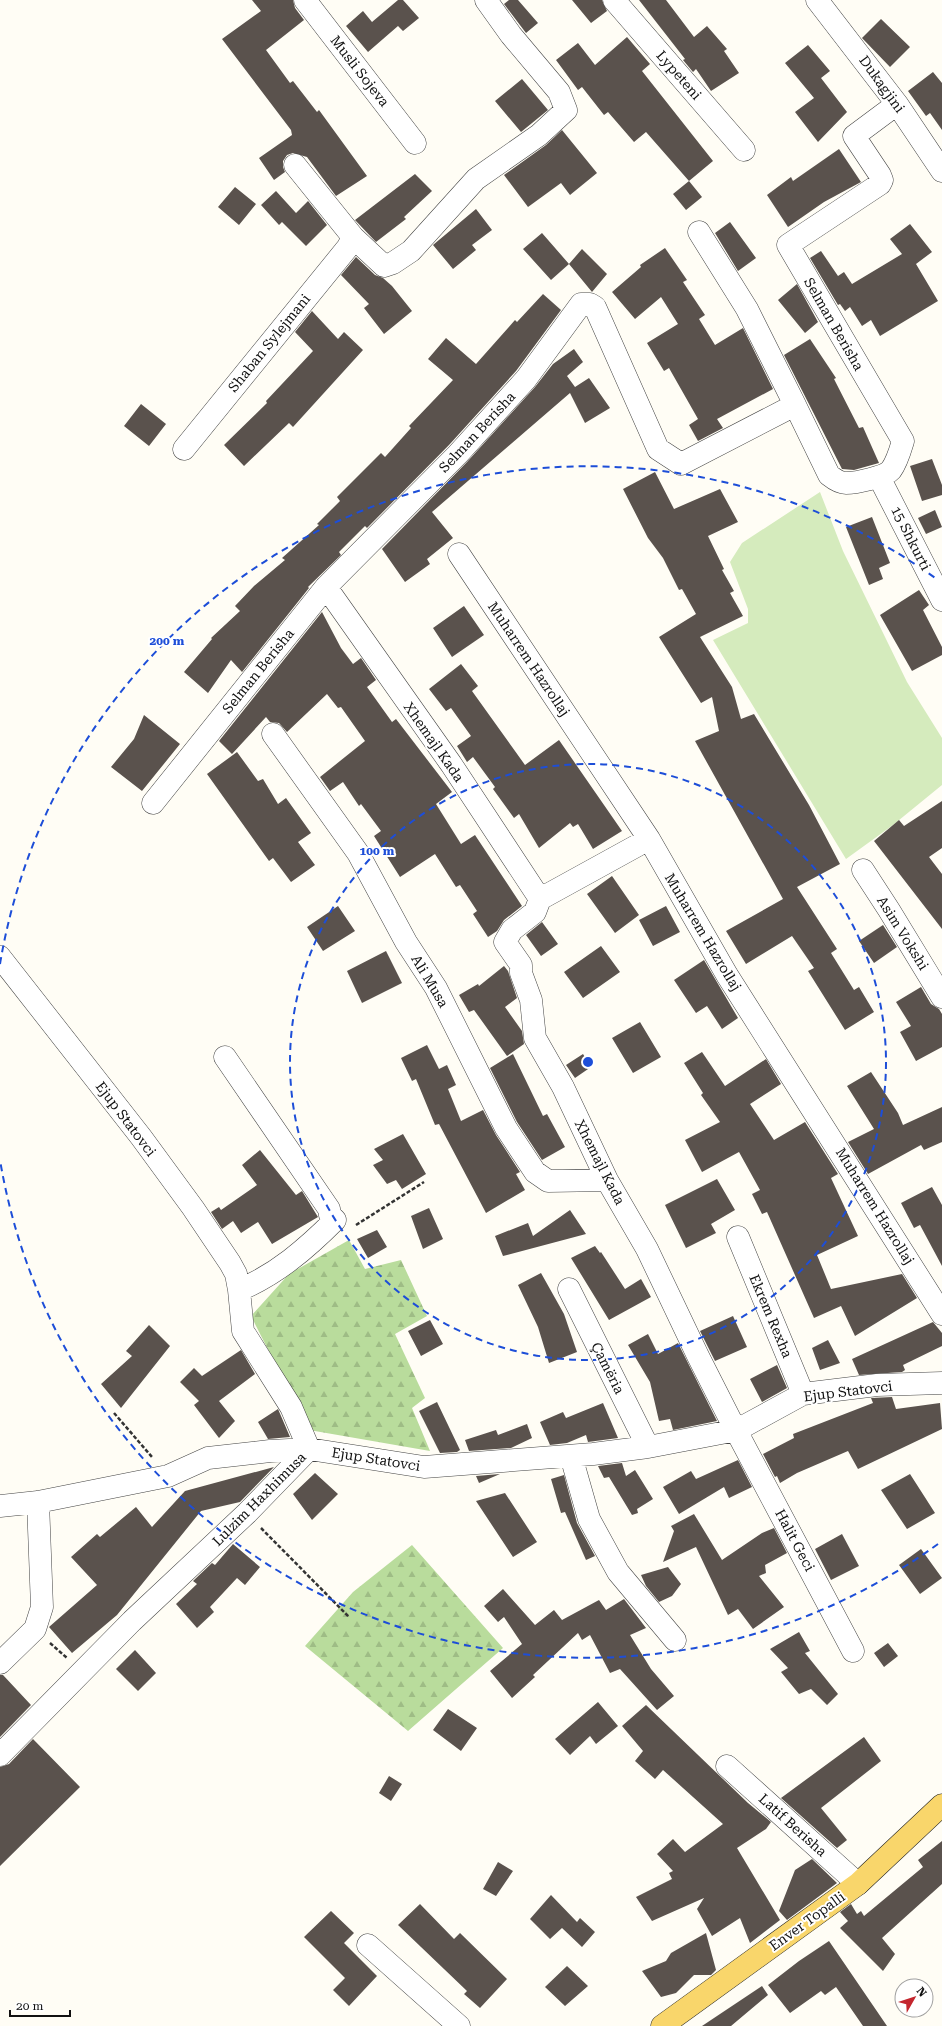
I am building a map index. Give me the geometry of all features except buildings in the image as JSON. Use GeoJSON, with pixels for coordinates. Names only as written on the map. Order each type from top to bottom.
{"type":"FeatureCollection","features":[{"type":"Feature","properties":{"kind":"main road","name":"Enver Topalli"},"geometry":{"type":"LineString","coordinates":[[662,2026],[858,1884],[942,1804]]}},
{"type":"Feature","properties":{"kind":"street","name":"Musli Sojeva"},"geometry":{"type":"LineString","coordinates":[[305,0],[415,143]]}},
{"type":"Feature","properties":{"kind":"street"},"geometry":{"type":"LineString","coordinates":[[294,165],[353,237],[384,266],[393,263],[411,251],[476,179],[539,135],[566,110],[559,92],[511,35],[486,0]]}},
{"type":"Feature","properties":{"kind":"street","name":"Lypeteni"},"geometry":{"type":"LineString","coordinates":[[614,0],[744,150]]}},
{"type":"Feature","properties":{"kind":"street","name":"Dukagjini"},"geometry":{"type":"LineString","coordinates":[[817,0],[897,104],[942,171]]}},
{"type":"Feature","properties":{"kind":"street","name":"Selman Berisha"},"geometry":{"type":"LineString","coordinates":[[699,232],[747,309],[829,475],[835,480],[845,483],[879,477],[890,471],[896,462],[903,441],[788,245],[880,184],[882,180],[880,175],[854,136],[897,104]]}},
{"type":"Feature","properties":{"kind":"street","name":"Shaban Sylejmani"},"geometry":{"type":"LineString","coordinates":[[184,449],[348,247],[353,237]]}},
{"type":"Feature","properties":{"kind":"street","name":"Selman Berisha"},"geometry":{"type":"LineString","coordinates":[[153,803],[326,587],[458,454],[526,379],[581,304],[590,304],[595,307],[658,449],[681,464],[795,405]]}},
{"type":"Feature","properties":{"kind":"street","name":"15 Shkurti"},"geometry":{"type":"LineString","coordinates":[[879,477],[942,600]]}},
{"type":"Feature","properties":{"kind":"street","name":"Muharrem Hazrollaj"},"geometry":{"type":"LineString","coordinates":[[459,554],[649,839],[728,975],[942,1314]]}},
{"type":"Feature","properties":{"kind":"street","name":"Xhemajl Kada"},"geometry":{"type":"LineString","coordinates":[[326,587],[451,764],[540,899],[535,912],[512,930],[505,942],[521,965],[521,973],[531,1000],[536,1038],[563,1087],[607,1180],[647,1249],[698,1356],[736,1430]]}},
{"type":"Feature","properties":{"kind":"street","name":"Ali Musa"},"geometry":{"type":"LineString","coordinates":[[272,734],[358,853],[406,942],[436,988],[506,1128],[535,1172],[548,1181],[607,1180]]}},
{"type":"Feature","properties":{"kind":"street"},"geometry":{"type":"LineString","coordinates":[[540,899],[649,839]]}},
{"type":"Feature","properties":{"kind":"street","name":"Asim Vokshi"},"geometry":{"type":"LineString","coordinates":[[863,870],[942,997]]}},
{"type":"Feature","properties":{"kind":"street","name":"Ejup Statovci"},"geometry":{"type":"LineString","coordinates":[[0,957],[131,1125],[230,1263],[236,1274],[244,1330],[291,1407],[309,1449],[424,1467],[572,1456],[648,1447],[736,1430],[802,1394],[877,1385],[942,1383]]}},
{"type":"Feature","properties":{"kind":"street"},"geometry":{"type":"LineString","coordinates":[[225,1057],[329,1210],[330,1215],[335,1220],[309,1247],[257,1283],[239,1290]]}},
{"type":"Feature","properties":{"kind":"street","name":"Ekrem Rexha"},"geometry":{"type":"LineString","coordinates":[[738,1237],[802,1394]]}},
{"type":"Feature","properties":{"kind":"street","name":"Çamëria"},"geometry":{"type":"LineString","coordinates":[[569,1289],[648,1447]]}},
{"type":"Feature","properties":{"kind":"street","name":"Halit Geci"},"geometry":{"type":"LineString","coordinates":[[736,1430],[853,1651]]}},
{"type":"Feature","properties":{"kind":"street","name":"Lulzim Haxhimusa"},"geometry":{"type":"LineString","coordinates":[[0,1506],[38,1502],[168,1476],[208,1458],[270,1451],[309,1449]]}},
{"type":"Feature","properties":{"kind":"street","name":"Lulzim Haxhimusa"},"geometry":{"type":"LineString","coordinates":[[0,1755],[132,1621],[247,1513],[309,1449]]}},
{"type":"Feature","properties":{"kind":"street"},"geometry":{"type":"LineString","coordinates":[[572,1456],[589,1519],[618,1572],[675,1640]]}},
{"type":"Feature","properties":{"kind":"street"},"geometry":{"type":"LineString","coordinates":[[0,1663],[35,1629],[42,1607],[38,1502]]}},
{"type":"Feature","properties":{"kind":"street","name":"Latif Berisha"},"geometry":{"type":"LineString","coordinates":[[727,1766],[858,1884]]}},
{"type":"Feature","properties":{"kind":"street"},"geometry":{"type":"LineString","coordinates":[[368,1945],[458,2026]]}},
{"type":"Feature","properties":{"kind":"path"},"geometry":{"type":"LineString","coordinates":[[114,1413],[168,1476]]}},
{"type":"Feature","properties":{"kind":"path"},"geometry":{"type":"LineString","coordinates":[[247,1513],[348,1617]]}},
{"type":"Feature","properties":{"kind":"path"},"geometry":{"type":"LineString","coordinates":[[35,1629],[82,1672]]}},
{"type":"Feature","properties":{"kind":"green space"},"geometry":{"type":"Polygon","coordinates":[[[820,492],[843,551],[907,682],[942,738],[942,785],[893,825],[846,859],[713,640],[748,623],[748,609],[730,562],[742,543],[820,492]]]}},
{"type":"Feature","properties":{"kind":"green space"},"geometry":{"type":"Polygon","coordinates":[[[349,1240],[365,1269],[401,1260],[427,1316],[395,1334],[425,1398],[412,1408],[430,1451],[309,1430],[251,1316],[289,1274],[349,1240]]]}},
{"type":"Feature","properties":{"kind":"green space"},"geometry":{"type":"Polygon","coordinates":[[[412,1545],[503,1648],[408,1731],[305,1646],[353,1592],[412,1545]]]}}]}
